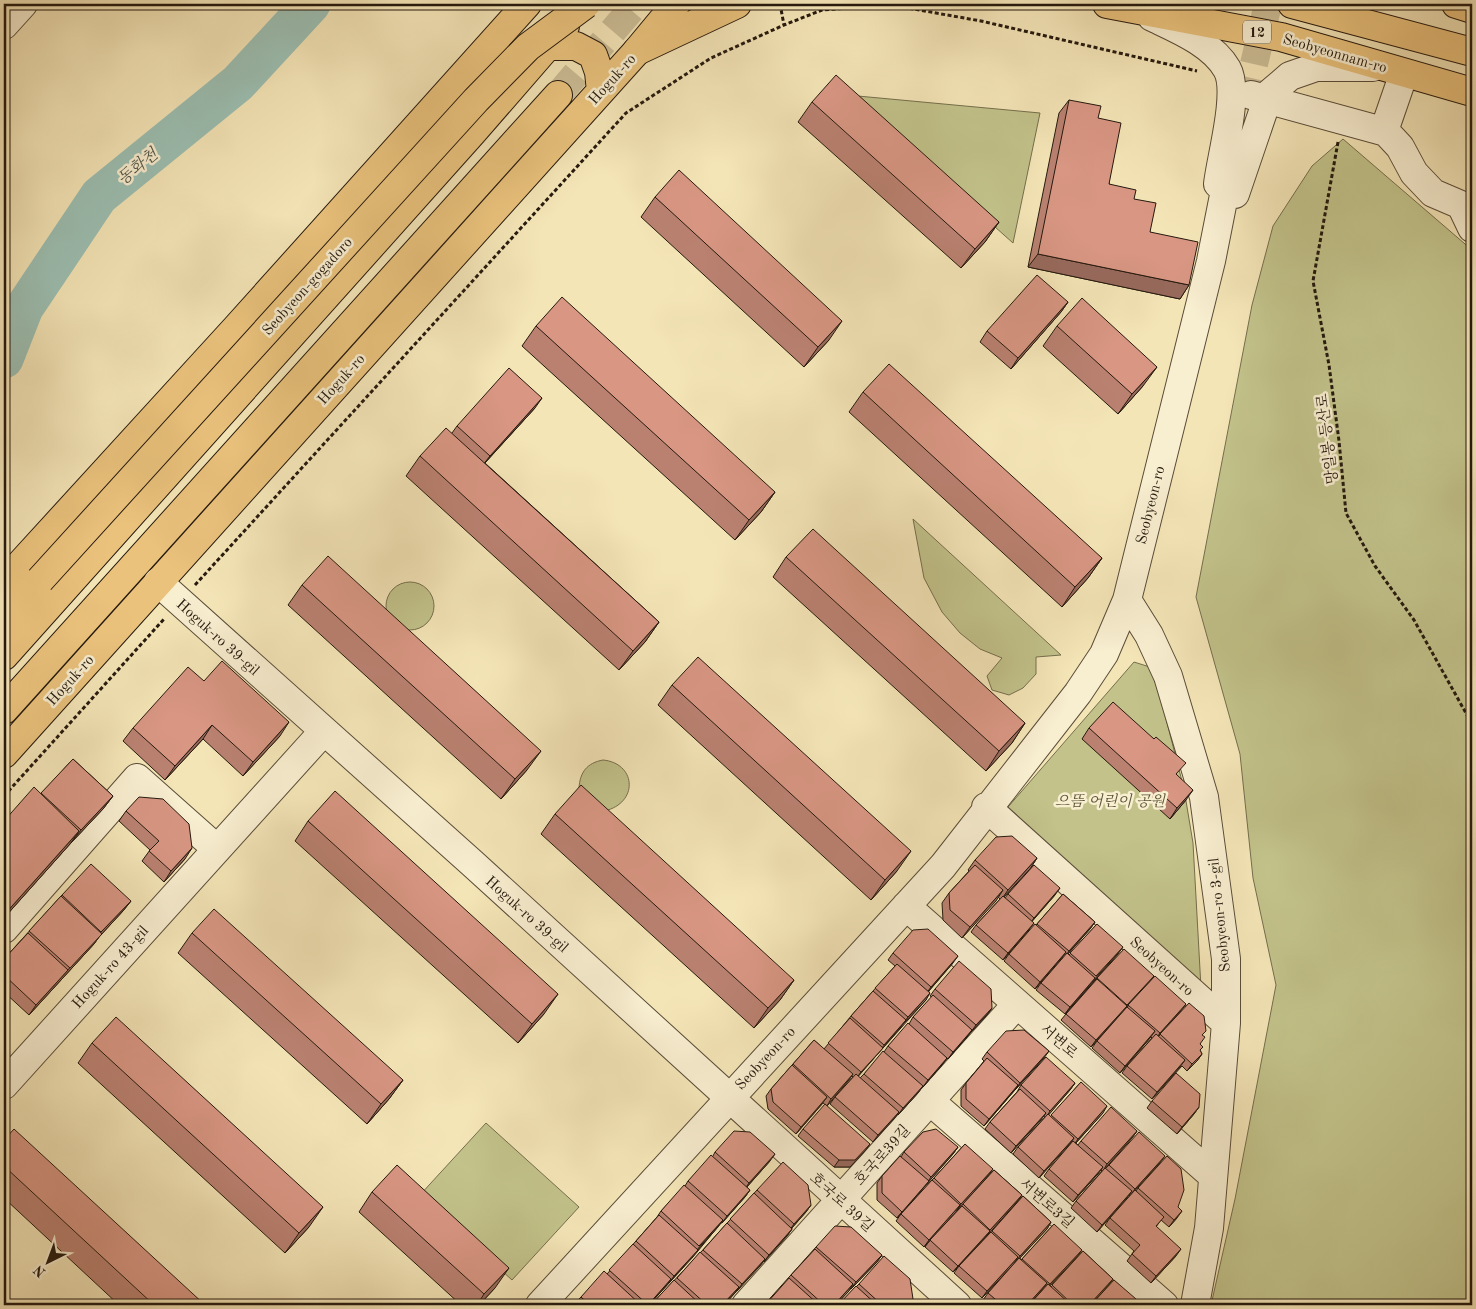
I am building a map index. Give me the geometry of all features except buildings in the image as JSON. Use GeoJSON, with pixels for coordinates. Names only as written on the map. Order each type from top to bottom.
{"type":"FeatureCollection","features":[{"type":"Feature","properties":{"kind":"main road"},"geometry":{"type":"LineString","coordinates":[[4,582],[237,327],[527,4]]}},
{"type":"Feature","properties":{"kind":"main road"},"geometry":{"type":"LineString","coordinates":[[4,656],[585,4]]}},
{"type":"Feature","properties":{"kind":"main road","name":"Seobyeon-gogadoro"},"geometry":{"type":"LineString","coordinates":[[4,621],[476,100],[528,47],[585,4]]}},
{"type":"Feature","properties":{"kind":"main road","name":"Hoguk-ro"},"geometry":{"type":"LineString","coordinates":[[4,754],[637,52],[676,4]]}},
{"type":"Feature","properties":{"kind":"main road"},"geometry":{"type":"LineString","coordinates":[[637,52],[737,4]]}},
{"type":"Feature","properties":{"kind":"main road","name":"Seobyeonnam-ro"},"geometry":{"type":"LineString","coordinates":[[1107,4],[1281,37],[1472,92]]}},
{"type":"Feature","properties":{"kind":"main road"},"geometry":{"type":"LineString","coordinates":[[1292,4],[1472,52]]}},
{"type":"Feature","properties":{"kind":"main road"},"geometry":{"type":"LineString","coordinates":[[1456,4],[1472,10]]}},
{"type":"Feature","properties":{"kind":"main road"},"geometry":{"type":"LineString","coordinates":[[548,46],[576,46],[593,55],[599,72],[601,91]]}},
{"type":"Feature","properties":{"kind":"main road","name":"Hoguk-ro"},"geometry":{"type":"LineString","coordinates":[[4,710],[558,95]]}},
{"type":"Feature","properties":{"kind":"main road"},"geometry":{"type":"LineString","coordinates":[[237,327],[330,292]]}},
{"type":"Feature","properties":{"kind":"street"},"geometry":{"type":"LineString","coordinates":[[4,25],[23,4]]}},
{"type":"Feature","properties":{"kind":"street"},"geometry":{"type":"LineString","coordinates":[[1139,11],[1189,35],[1213,53],[1227,69],[1231,82],[1230,104],[1220,163],[1211,261]]}},
{"type":"Feature","properties":{"kind":"street"},"geometry":{"type":"LineString","coordinates":[[1211,261],[1269,94],[1290,76],[1316,67],[1356,66],[1395,70],[1385,131]]}},
{"type":"Feature","properties":{"kind":"street"},"geometry":{"type":"LineString","coordinates":[[1230,104],[1242,95],[1268,98],[1385,131],[1400,147],[1414,173],[1433,193],[1461,205],[1472,228]]}},
{"type":"Feature","properties":{"kind":"street","name":"Seobyeon-ro"},"geometry":{"type":"LineString","coordinates":[[540,1305],[943,866],[986,807],[1078,692],[1104,654],[1127,600],[1211,261],[1230,165]]}},
{"type":"Feature","properties":{"kind":"street","name":"Hoguk-ro 39-gil"},"geometry":{"type":"LineString","coordinates":[[158,582],[323,732],[472,863],[728,1098]]}},
{"type":"Feature","properties":{"kind":"street","name":"Seobyeon-ro 3-gil"},"geometry":{"type":"LineString","coordinates":[[1127,600],[1149,635],[1168,676],[1204,797],[1226,959],[1226,1023],[1209,1228],[1195,1305]]}},
{"type":"Feature","properties":{"kind":"street"},"geometry":{"type":"LineString","coordinates":[[4,929],[137,778],[217,849],[323,732]]}},
{"type":"Feature","properties":{"kind":"street","name":"Seobyeon-ro"},"geometry":{"type":"LineString","coordinates":[[986,807],[1226,1023]]}},
{"type":"Feature","properties":{"kind":"street","name":"Hoguk-ro 43-gil"},"geometry":{"type":"LineString","coordinates":[[4,1085],[217,849]]}},
{"type":"Feature","properties":{"kind":"street","name":"서변로"},"geometry":{"type":"LineString","coordinates":[[906,906],[1213,1176]]}},
{"type":"Feature","properties":{"kind":"street","name":"호국로39길"},"geometry":{"type":"LineString","coordinates":[[746,1305],[1017,1004]]}},
{"type":"Feature","properties":{"kind":"street","name":"호국로 39길"},"geometry":{"type":"LineString","coordinates":[[728,1098],[840,1201],[942,1300]]}},
{"type":"Feature","properties":{"kind":"street","name":"서변로3길"},"geometry":{"type":"LineString","coordinates":[[930,1101],[1164,1305]]}},
{"type":"Feature","properties":{"kind":"path"},"geometry":{"type":"LineString","coordinates":[[780,4],[784,25]]}},
{"type":"Feature","properties":{"kind":"path"},"geometry":{"type":"LineString","coordinates":[[4,796],[626,113],[711,58],[822,10],[891,5],[981,21],[1198,71]]}},
{"type":"Feature","properties":{"kind":"path","name":"망일봉 등산로"},"geometry":{"type":"LineString","coordinates":[[1342,119],[1313,281],[1330,375],[1346,513],[1375,566],[1414,620],[1472,724]]}},
{"type":"Feature","properties":{"kind":"green space"},"geometry":{"type":"Polygon","coordinates":[[[847,95],[1040,113],[1013,243],[847,95]]]}},
{"type":"Feature","properties":{"kind":"green space"},"geometry":{"type":"Polygon","coordinates":[[[1343,139],[1472,250],[1472,1305],[1211,1305],[1235,1199],[1276,985],[1253,878],[1240,754],[1196,597],[1252,305],[1273,226],[1312,166],[1343,139]]]}},
{"type":"Feature","properties":{"kind":"green space"},"geometry":{"type":"Polygon","coordinates":[[[913,519],[1061,655],[1036,657],[1036,674],[1023,688],[1009,695],[992,690],[987,676],[1002,658],[980,649],[960,633],[942,612],[924,578],[913,519]]]}},
{"type":"Feature","properties":{"kind":"green space"},"geometry":{"type":"Polygon","coordinates":[[[405,582],[415,582],[424,586],[430,592],[433,597],[433,615],[424,626],[415,630],[405,630],[396,626],[390,620],[386,611],[386,601],[390,592],[396,586],[405,582]]]}},
{"type":"Feature","properties":{"kind":"green space","name":"으뜸 어린이 공원"},"geometry":{"type":"Polygon","coordinates":[[[1134,662],[1153,668],[1184,789],[1193,843],[1201,988],[1008,807],[1134,662]]]}},
{"type":"Feature","properties":{"kind":"green space"},"geometry":{"type":"Polygon","coordinates":[[[603,760],[614,763],[622,768],[629,782],[625,798],[618,805],[608,810],[579,788],[585,769],[597,761],[603,760]]]}},
{"type":"Feature","properties":{"kind":"green space"},"geometry":{"type":"Polygon","coordinates":[[[486,1123],[579,1207],[512,1280],[419,1196],[486,1123]]]}},
{"type":"Feature","properties":{"kind":"waterway","name":"동화천"},"geometry":{"type":"LineString","coordinates":[[4,359],[24,308],[99,196],[238,83],[311,4]]}},
{"type":"Feature","properties":{"kind":"tunnel"},"geometry":{"type":"LineString","coordinates":[[558,95],[636,4]]}},
{"type":"Feature","properties":{"kind":"tunnel"},"geometry":{"type":"LineString","coordinates":[[1235,146],[1268,4]]}}]}
